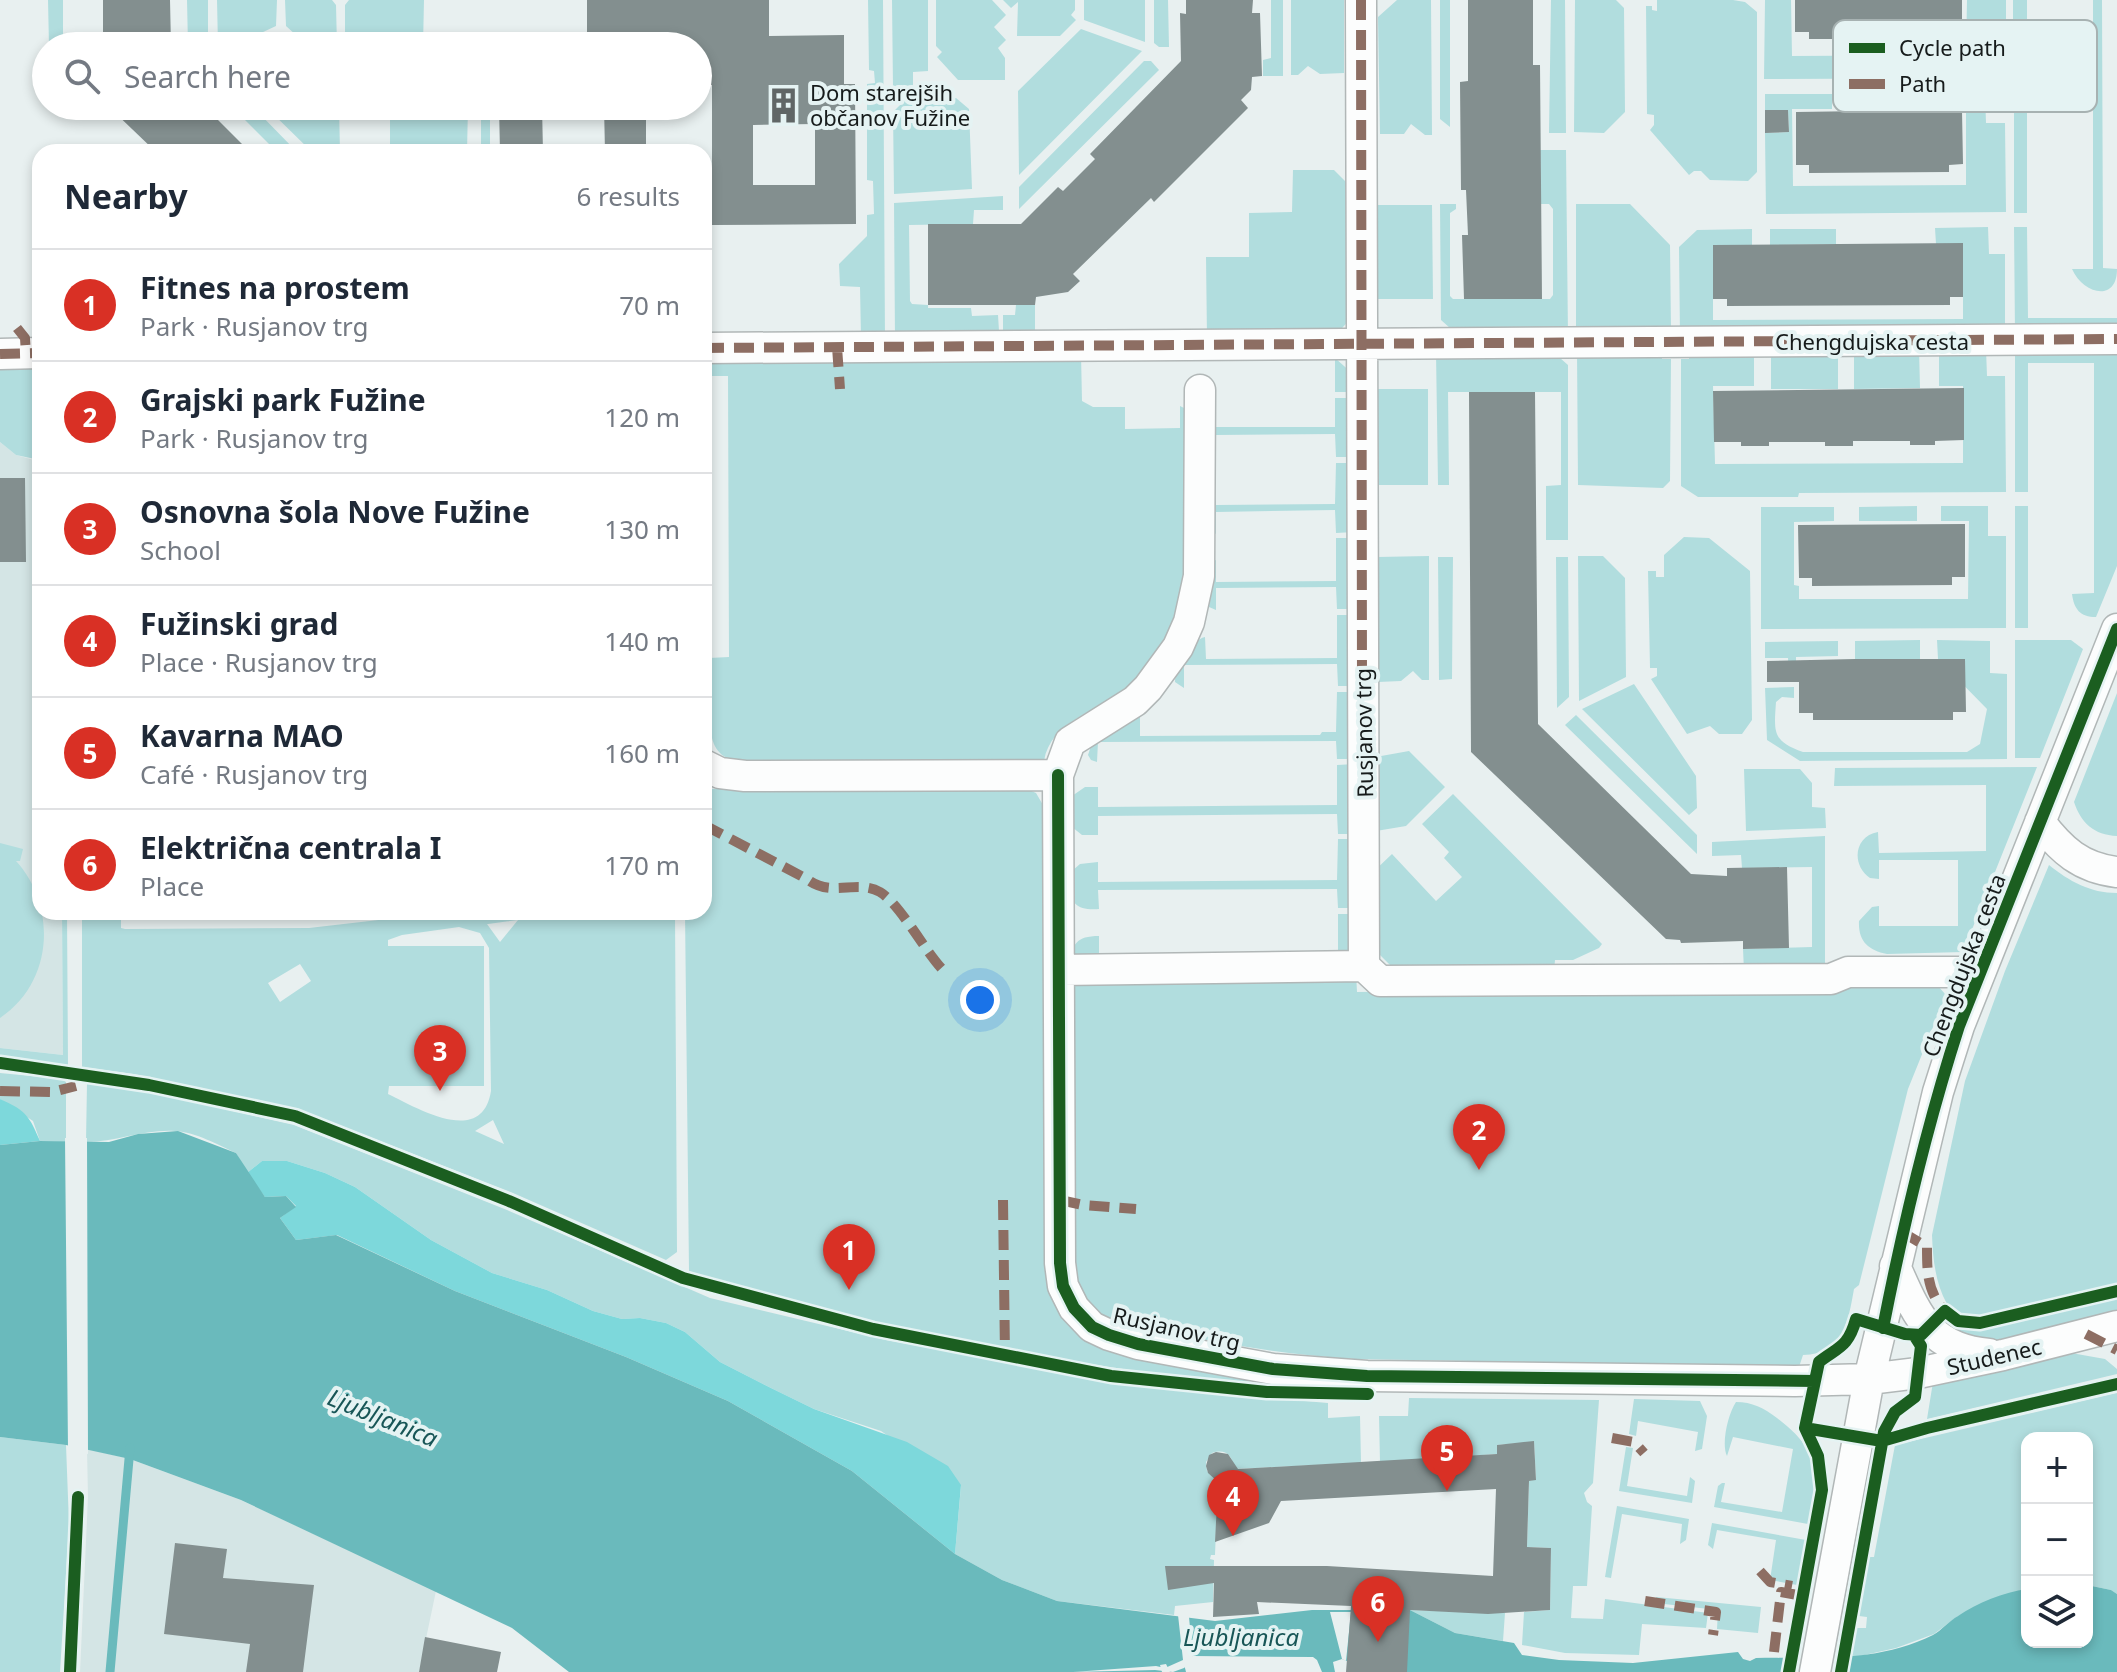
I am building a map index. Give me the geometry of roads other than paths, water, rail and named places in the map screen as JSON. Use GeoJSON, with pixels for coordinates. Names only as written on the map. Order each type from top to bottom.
{"type":"FeatureCollection","features":[{"type":"Feature","properties":{"kind":"street","name":"Rusjanov trg"},"geometry":{"type":"LineString","coordinates":[[1361,0],[1364,966]]}},
{"type":"Feature","properties":{"kind":"street","name":"Chengdujska cesta"},"geometry":{"type":"LineString","coordinates":[[1362,344],[2117,339]]}},
{"type":"Feature","properties":{"kind":"street"},"geometry":{"type":"LineString","coordinates":[[712,348],[1362,344]]}},
{"type":"Feature","properties":{"kind":"street"},"geometry":{"type":"LineString","coordinates":[[0,354],[32,353]]}},
{"type":"Feature","properties":{"kind":"street"},"geometry":{"type":"LineString","coordinates":[[712,769],[745,776],[1058,775],[1070,742],[1135,701],[1148,688],[1178,647],[1189,622],[1199,576],[1200,390]]}},
{"type":"Feature","properties":{"kind":"street","name":"Chengdujska cesta"},"geometry":{"type":"LineString","coordinates":[[1815,1672],[1869,1379],[1938,1092],[1959,1026],[2117,629]]}},
{"type":"Feature","properties":{"kind":"street","name":"Rusjanov trg"},"geometry":{"type":"LineString","coordinates":[[1058,775],[1060,1263],[1063,1286],[1074,1308],[1092,1327],[1138,1344],[1273,1369],[1351,1375],[1795,1381],[1869,1379]]}},
{"type":"Feature","properties":{"kind":"street"},"geometry":{"type":"LineString","coordinates":[[2040,822],[2068,855],[2103,871],[2117,872]]}},
{"type":"Feature","properties":{"kind":"street"},"geometry":{"type":"LineString","coordinates":[[1059,970],[1364,966],[1380,981],[1831,979],[1848,972],[1980,972]]}},
{"type":"Feature","properties":{"kind":"street"},"geometry":{"type":"LineString","coordinates":[[1895,1266],[1917,1314],[1937,1337],[1960,1349],[2003,1355]]}},
{"type":"Feature","properties":{"kind":"street","name":"Studenec"},"geometry":{"type":"LineString","coordinates":[[1869,1379],[1918,1373],[2003,1355],[2117,1326]]}},
{"type":"Feature","properties":{"kind":"water","name":"Ljubljanica"},"geometry":{"type":"Polygon","coordinates":[[[178,1131],[236,1153],[265,1197],[286,1196],[296,1207],[280,1218],[296,1240],[336,1235],[455,1291],[626,1357],[728,1401],[852,1471],[955,1554],[1002,1580],[1057,1601],[1215,1621],[1312,1610],[1410,1610],[1455,1633],[1514,1643],[1522,1655],[1633,1663],[1738,1652],[1743,1659],[1750,1661],[1756,1658],[1846,1657],[1890,1650],[1933,1635],[1965,1611],[1982,1603],[2021,1590],[2021,1648],[2093,1648],[2093,1586],[2117,1594],[2117,1672],[1373,1672],[1342,1659],[1333,1662],[1335,1672],[1322,1672],[1313,1657],[1193,1656],[1183,1660],[1186,1672],[1170,1672],[1166,1664],[1160,1665],[1162,1672],[569,1672],[512,1628],[241,1500],[130,1459],[66,1445],[0,1437],[0,1145],[40,1141],[109,1142],[138,1134],[178,1131]]]}},
{"type":"Feature","properties":{"kind":"waterway"},"geometry":{"type":"LineString","coordinates":[[110,1672],[130,1448]]}},
{"type":"Feature","properties":{"kind":"place","name":"Dom starejših občanov Fužine"},"geometry":{"type":"Point","coordinates":[784,105]}},
{"type":"Feature","properties":{"kind":"place","name":"Osnovna šola Nove Fužine"},"geometry":{"type":"Point","coordinates":[440,1091]}},
{"type":"Feature","properties":{"kind":"place","name":"Grajski park Fužine"},"geometry":{"type":"Point","coordinates":[1479,1170]}},
{"type":"Feature","properties":{"kind":"place","name":"Fitnes na prostem"},"geometry":{"type":"Point","coordinates":[849,1290]}},
{"type":"Feature","properties":{"kind":"place","name":"Kavarna MAO"},"geometry":{"type":"Point","coordinates":[1447,1491]}},
{"type":"Feature","properties":{"kind":"place","name":"Fužinski grad"},"geometry":{"type":"Point","coordinates":[1233,1536]}},
{"type":"Feature","properties":{"kind":"place","name":"Električna centrala I"},"geometry":{"type":"Point","coordinates":[1378,1642]}}]}
